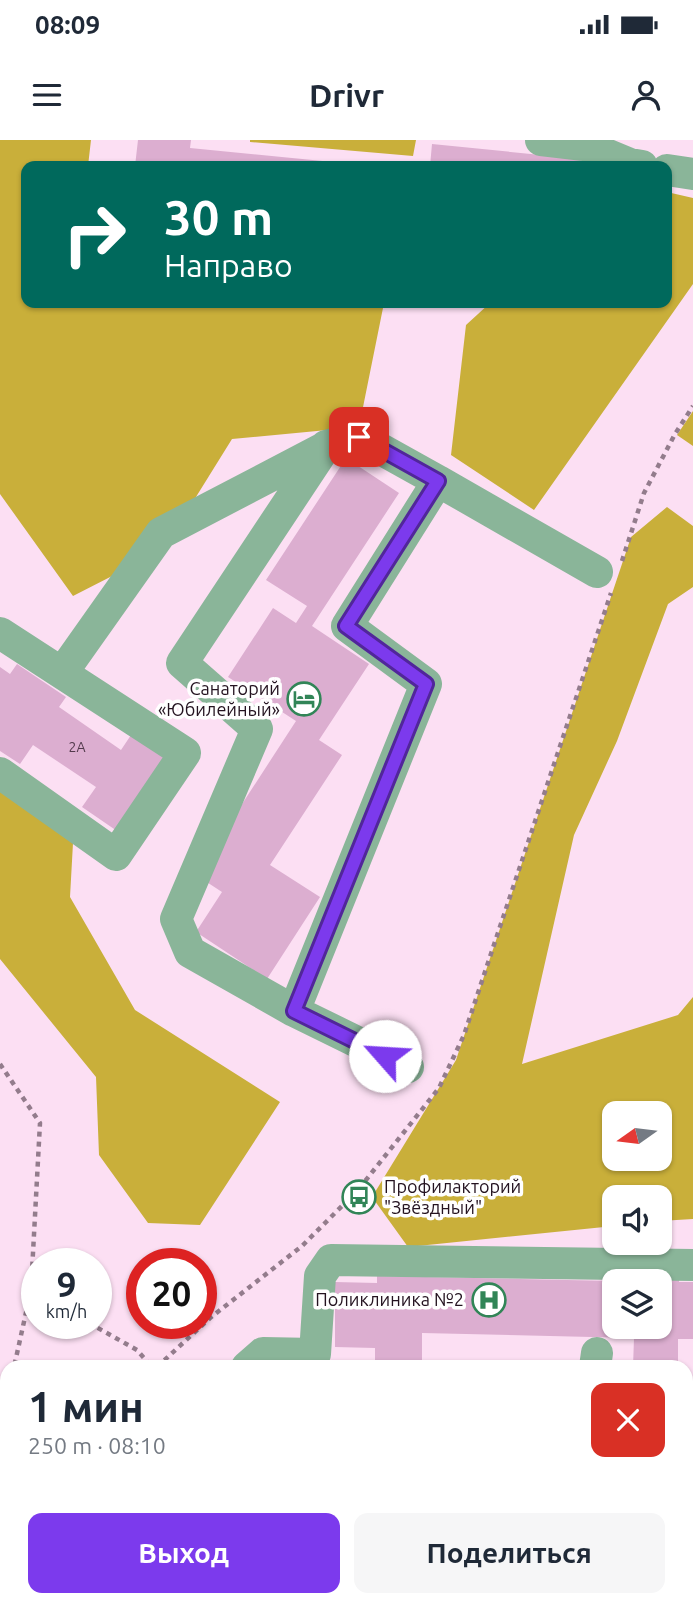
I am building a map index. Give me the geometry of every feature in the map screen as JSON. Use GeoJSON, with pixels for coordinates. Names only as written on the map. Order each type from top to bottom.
{"type":"FeatureCollection","features":[{"type":"Feature","properties":{"kind":"street"},"geometry":{"type":"LineString","coordinates":[[541,140],[584,145],[624,161]]}},
{"type":"Feature","properties":{"kind":"street"},"geometry":{"type":"LineString","coordinates":[[672,171],[693,174]]}},
{"type":"Feature","properties":{"kind":"street"},"geometry":{"type":"LineString","coordinates":[[62,673],[161,533],[326,446],[359,437],[609,577]]}},
{"type":"Feature","properties":{"kind":"street"},"geometry":{"type":"LineString","coordinates":[[326,446],[182,663],[257,729],[176,919],[190,952],[294,1011],[408,1067]]}},
{"type":"Feature","properties":{"kind":"street"},"geometry":{"type":"LineString","coordinates":[[294,1011],[426,684],[346,626],[438,481]]}},
{"type":"Feature","properties":{"kind":"street"},"geometry":{"type":"LineString","coordinates":[[0,633],[184,753],[116,855],[0,773]]}},
{"type":"Feature","properties":{"kind":"street"},"geometry":{"type":"LineString","coordinates":[[255,1360],[263,1353],[315,1354],[320,1276],[331,1260],[693,1265]]}},
{"type":"Feature","properties":{"kind":"path"},"geometry":{"type":"LineString","coordinates":[[162,1360],[209,1318],[312,1237],[358,1190],[439,1088],[464,1035],[609,577],[644,493],[674,434],[693,406]]}},
{"type":"Feature","properties":{"kind":"path"},"geometry":{"type":"LineString","coordinates":[[0,1064],[40,1123],[33,1248]]}},
{"type":"Feature","properties":{"kind":"path"},"geometry":{"type":"LineString","coordinates":[[16,1360],[21,1335]]}},
{"type":"Feature","properties":{"kind":"path"},"geometry":{"type":"LineString","coordinates":[[112,1336],[137,1350],[147,1360]]}},
{"type":"Feature","properties":{"kind":"shaded area"},"geometry":{"type":"Polygon","coordinates":[[[0,140],[91,140],[89,161],[21,161],[21,308],[383,308],[359,427],[232,439],[163,550],[73,596],[0,494],[0,140]]]}},
{"type":"Feature","properties":{"kind":"shaded area"},"geometry":{"type":"Polygon","coordinates":[[[250,140],[416,140],[413,156],[250,140]]]}},
{"type":"Feature","properties":{"kind":"shaded area"},"geometry":{"type":"Polygon","coordinates":[[[672,193],[693,198],[693,284],[534,510],[451,455],[466,325],[485,308],[672,308],[672,193]]]}},
{"type":"Feature","properties":{"kind":"shaded area"},"geometry":{"type":"Polygon","coordinates":[[[693,411],[693,446],[677,435],[693,411]]]}},
{"type":"Feature","properties":{"kind":"shaded area"},"geometry":{"type":"Polygon","coordinates":[[[667,507],[693,526],[693,587],[668,604],[617,741],[574,835],[522,1064],[678,1015],[693,997],[693,1219],[672,1220],[672,1185],[602,1185],[602,1227],[408,1247],[372,1197],[456,1060],[631,537],[667,507]]]}},
{"type":"Feature","properties":{"kind":"shaded area"},"geometry":{"type":"Polygon","coordinates":[[[0,790],[73,843],[70,897],[135,1010],[280,1102],[200,1225],[148,1223],[99,1155],[96,1077],[0,959],[0,790]]]}},
{"type":"Feature","properties":{"kind":"building"},"geometry":{"type":"Polygon","coordinates":[[[138,140],[191,140],[190,148],[322,161],[136,161],[138,140]]]}},
{"type":"Feature","properties":{"kind":"building"},"geometry":{"type":"Polygon","coordinates":[[[432,144],[581,159],[581,161],[430,161],[432,144]]]}},
{"type":"Feature","properties":{"kind":"building","name":"Санаторий «Юбилейный»"},"geometry":{"type":"Polygon","coordinates":[[[346,458],[399,493],[312,626],[369,664],[319,740],[342,755],[270,865],[320,897],[267,979],[196,932],[222,892],[196,875],[296,721],[228,677],[273,608],[296,623],[307,606],[266,580],[346,458]]]}},
{"type":"Feature","properties":{"kind":"building"},"geometry":{"type":"Polygon","coordinates":[[[17,664],[66,697],[59,707],[121,750],[131,735],[166,758],[117,831],[82,807],[96,787],[33,745],[20,764],[0,751],[0,667],[10,674],[17,664]]]}},
{"type":"Feature","properties":{"kind":"building"},"geometry":{"type":"Polygon","coordinates":[[[672,1274],[679,1274],[679,1282],[693,1282],[693,1339],[678,1339],[678,1360],[633,1360],[634,1339],[672,1339],[672,1274]]]}},
{"type":"Feature","properties":{"kind":"building"},"geometry":{"type":"Polygon","coordinates":[[[377,1276],[602,1281],[602,1337],[422,1333],[422,1360],[375,1360],[375,1348],[335,1347],[335,1282],[377,1283],[377,1276]]]}},
{"type":"Feature","properties":{"kind":"place","name":"Санаторий «Юбилейный»"},"geometry":{"type":"Point","coordinates":[304,699]}},
{"type":"Feature","properties":{"kind":"place","name":"Профилакторий \"Звёздный\""},"geometry":{"type":"Point","coordinates":[359,1197]}},
{"type":"Feature","properties":{"kind":"place","name":"Поликлиника №2"},"geometry":{"type":"Point","coordinates":[489,1300]}},
{"type":"Feature","properties":{"kind":"route"},"geometry":{"type":"LineString","coordinates":[[359,437],[438,481],[346,626],[426,684],[294,1011],[385,1056]]}}]}
